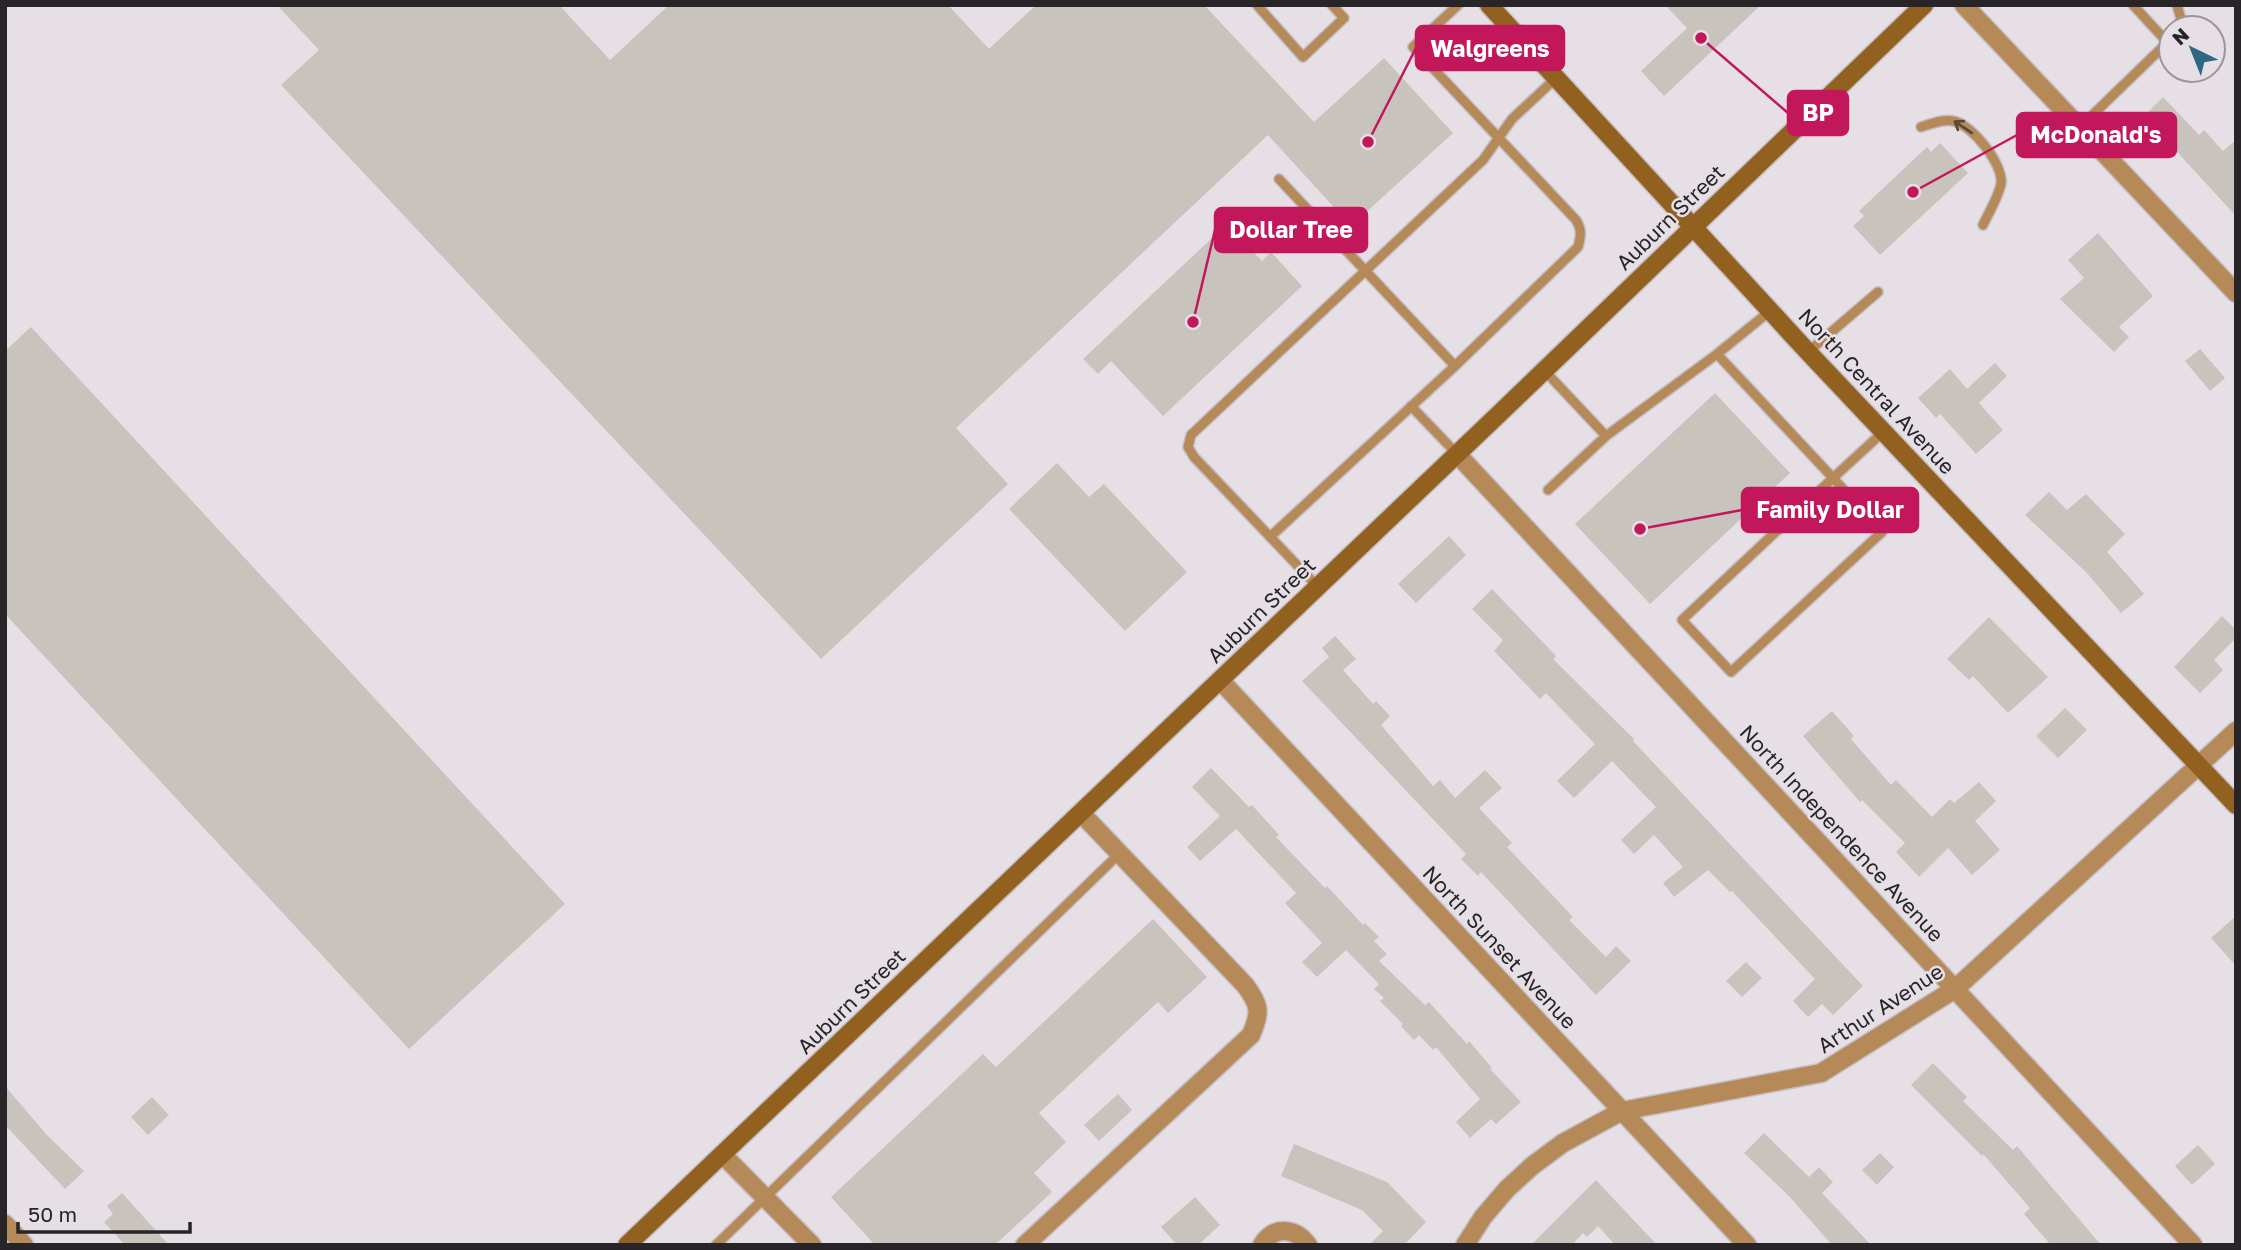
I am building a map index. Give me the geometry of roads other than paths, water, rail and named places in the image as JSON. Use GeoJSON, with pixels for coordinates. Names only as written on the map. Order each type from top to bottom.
{"type":"FeatureCollection","features":[{"type":"Feature","properties":{"kind":"main road","name":"North Central Avenue"},"geometry":{"type":"LineString","coordinates":[[1489,5],[1808,352],[2236,805]]}},
{"type":"Feature","properties":{"kind":"main road","name":"Auburn Street"},"geometry":{"type":"LineString","coordinates":[[627,1245],[1924,5]]}},
{"type":"Feature","properties":{"kind":"street"},"geometry":{"type":"LineString","coordinates":[[1964,5],[2236,293]]}},
{"type":"Feature","properties":{"kind":"street","name":"North Independence Avenue"},"geometry":{"type":"LineString","coordinates":[[1457,454],[2193,1245]]}},
{"type":"Feature","properties":{"kind":"street","name":"North Sunset Avenue"},"geometry":{"type":"LineString","coordinates":[[1220,680],[1747,1245]]}},
{"type":"Feature","properties":{"kind":"street","name":"Arthur Avenue"},"geometry":{"type":"LineString","coordinates":[[1465,1245],[1483,1217],[1532,1166],[1563,1143],[1622,1111],[1821,1073],[1955,989],[2236,731]]}},
{"type":"Feature","properties":{"kind":"street"},"geometry":{"type":"LineString","coordinates":[[1025,1245],[1251,1035],[1257,1021],[1258,1008],[1255,999],[1245,985],[1081,813]]}},
{"type":"Feature","properties":{"kind":"street"},"geometry":{"type":"LineString","coordinates":[[723,1155],[812,1245]]}},
{"type":"Feature","properties":{"kind":"street"},"geometry":{"type":"LineString","coordinates":[[5,1224],[24,1245]]}},
{"type":"Feature","properties":{"kind":"street"},"geometry":{"type":"LineString","coordinates":[[1262,1245],[1268,1236],[1289,1230],[1298,1234],[1308,1245]]}},
{"type":"Feature","properties":{"kind":"lane"},"geometry":{"type":"LineString","coordinates":[[1257,5],[1303,57],[1344,18],[1332,5]]}},
{"type":"Feature","properties":{"kind":"lane"},"geometry":{"type":"LineString","coordinates":[[1270,537],[1455,366],[1578,247],[1581,234],[1576,220],[1413,47],[1458,5]]}},
{"type":"Feature","properties":{"kind":"lane"},"geometry":{"type":"LineString","coordinates":[[2133,5],[2157,28]]}},
{"type":"Feature","properties":{"kind":"lane"},"geometry":{"type":"LineString","coordinates":[[2079,128],[2157,53]]}},
{"type":"Feature","properties":{"kind":"lane"},"geometry":{"type":"LineString","coordinates":[[1318,587],[1194,457],[1188,440],[1196,429],[1366,272],[1482,160],[1512,119],[1556,78]]}},
{"type":"Feature","properties":{"kind":"lane"},"geometry":{"type":"LineString","coordinates":[[1921,127],[1953,120],[1964,125],[1997,163],[2001,182],[1983,225]]}},
{"type":"Feature","properties":{"kind":"lane"},"geometry":{"type":"LineString","coordinates":[[1279,179],[1455,366]]}},
{"type":"Feature","properties":{"kind":"lane"},"geometry":{"type":"LineString","coordinates":[[1808,352],[1878,292]]}},
{"type":"Feature","properties":{"kind":"lane"},"geometry":{"type":"LineString","coordinates":[[1548,490],[1606,436],[1770,311]]}},
{"type":"Feature","properties":{"kind":"lane"},"geometry":{"type":"LineString","coordinates":[[1717,354],[1833,478],[1882,533],[1731,672],[1682,620],[1833,478],[1883,432]]}},
{"type":"Feature","properties":{"kind":"lane"},"geometry":{"type":"LineString","coordinates":[[1544,370],[1606,436]]}},
{"type":"Feature","properties":{"kind":"lane"},"geometry":{"type":"LineString","coordinates":[[1411,406],[1457,454]]}},
{"type":"Feature","properties":{"kind":"lane"},"geometry":{"type":"LineString","coordinates":[[716,1245],[1120,853]]}},
{"type":"Feature","properties":{"kind":"place","name":"BP"},"geometry":{"type":"Point","coordinates":[1701,38]}},
{"type":"Feature","properties":{"kind":"place","name":"Walgreens"},"geometry":{"type":"Point","coordinates":[1368,142]}},
{"type":"Feature","properties":{"kind":"place","name":"McDonald's"},"geometry":{"type":"Point","coordinates":[1913,192]}},
{"type":"Feature","properties":{"kind":"place","name":"Dollar Tree"},"geometry":{"type":"Point","coordinates":[1193,322]}},
{"type":"Feature","properties":{"kind":"place","name":"Family Dollar"},"geometry":{"type":"Point","coordinates":[1640,529]}}]}
